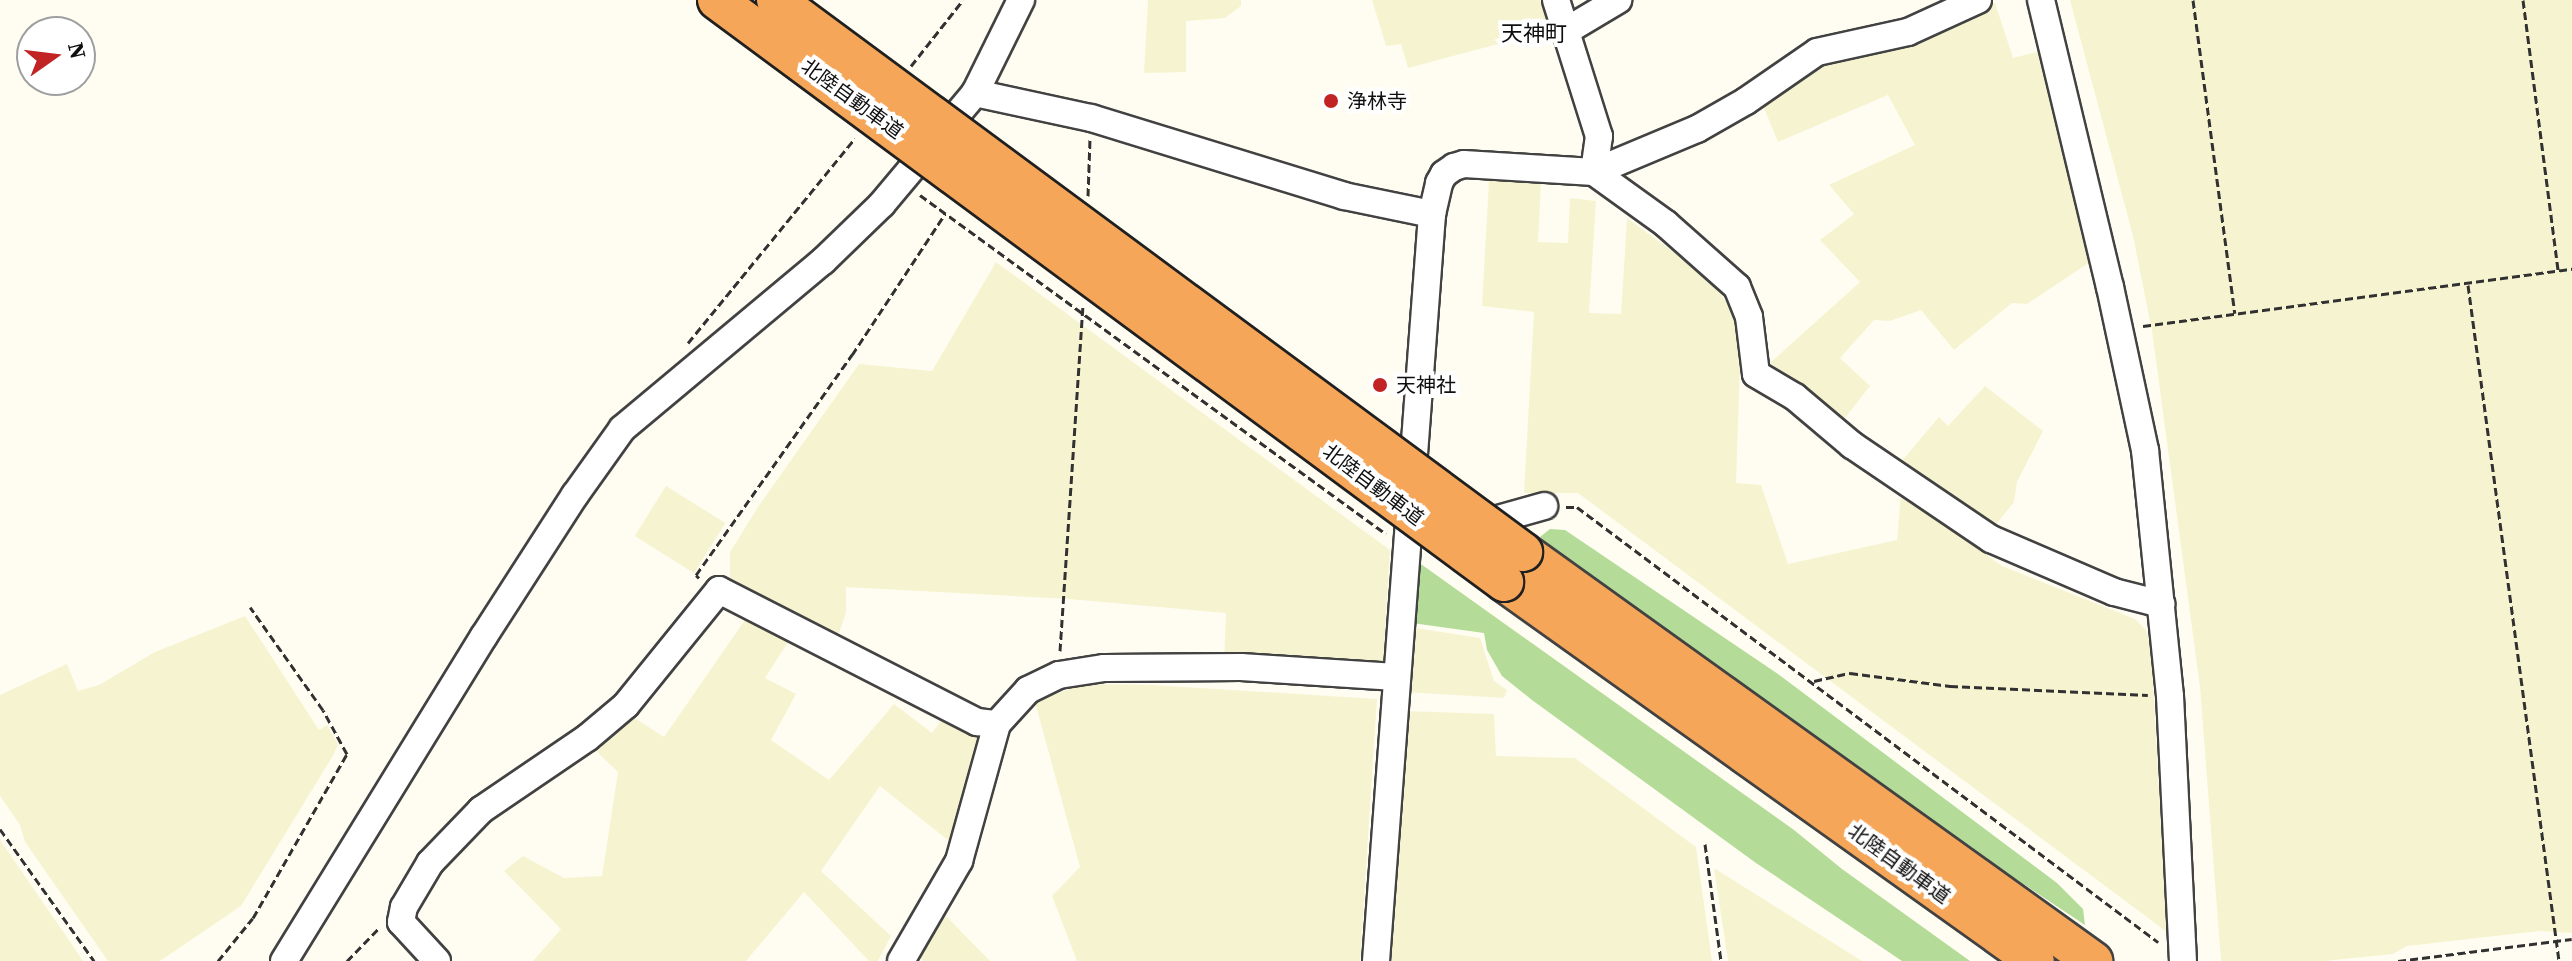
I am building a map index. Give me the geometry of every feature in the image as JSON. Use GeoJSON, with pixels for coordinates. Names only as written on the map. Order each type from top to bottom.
{"type":"FeatureCollection","features":[{"type":"Feature","properties":{"kind":"highway","name":"北陸自動車道"},"geometry":{"type":"LineString","coordinates":[[717,0],[1513,567],[2032,945],[2093,961]]}},
{"type":"Feature","properties":{"kind":"highway","name":"北陸自動車道"},"geometry":{"type":"LineString","coordinates":[[776,0],[1513,567]]}},
{"type":"Feature","properties":{"kind":"street"},"geometry":{"type":"LineString","coordinates":[[284,961],[484,636],[622,429],[823,261],[902,181],[975,93],[1021,0]]}},
{"type":"Feature","properties":{"kind":"street"},"geometry":{"type":"LineString","coordinates":[[1556,0],[1599,136],[1594,172]]}},
{"type":"Feature","properties":{"kind":"street"},"geometry":{"type":"LineString","coordinates":[[1566,31],[1618,0]]}},
{"type":"Feature","properties":{"kind":"street"},"geometry":{"type":"LineString","coordinates":[[1376,961],[1432,214],[1444,174],[1464,164],[1594,172],[1697,129],[1746,101],[1817,52],[1908,32],[1978,0]]}},
{"type":"Feature","properties":{"kind":"street"},"geometry":{"type":"LineString","coordinates":[[2041,0],[2145,450],[2170,696],[2183,961]]}},
{"type":"Feature","properties":{"kind":"street"},"geometry":{"type":"LineString","coordinates":[[975,93],[1091,118],[1344,196],[1432,214]]}},
{"type":"Feature","properties":{"kind":"street"},"geometry":{"type":"LineString","coordinates":[[1594,172],[1666,224],[1737,287],[1749,317],[1756,374],[1795,397],[1852,445],[1991,539],[2114,592],[2161,604]]}},
{"type":"Feature","properties":{"kind":"street"},"geometry":{"type":"LineString","coordinates":[[1408,544],[1544,506]]}},
{"type":"Feature","properties":{"kind":"street"},"geometry":{"type":"LineString","coordinates":[[437,961],[401,922],[404,907],[430,863],[459,830],[510,788],[587,738],[626,705],[719,590],[977,722],[997,724]]}},
{"type":"Feature","properties":{"kind":"street"},"geometry":{"type":"LineString","coordinates":[[901,961],[959,861],[997,724],[1028,690],[1059,675],[1104,668],[1241,667],[1396,677]]}},
{"type":"Feature","properties":{"kind":"path"},"geometry":{"type":"LineString","coordinates":[[907,71],[963,0]]}},
{"type":"Feature","properties":{"kind":"path"},"geometry":{"type":"LineString","coordinates":[[2193,0],[2235,313]]}},
{"type":"Feature","properties":{"kind":"path"},"geometry":{"type":"LineString","coordinates":[[2523,0],[2558,271]]}},
{"type":"Feature","properties":{"kind":"path"},"geometry":{"type":"LineString","coordinates":[[1087,209],[1091,118]]}},
{"type":"Feature","properties":{"kind":"path"},"geometry":{"type":"LineString","coordinates":[[684,350],[861,131]]}},
{"type":"Feature","properties":{"kind":"path"},"geometry":{"type":"LineString","coordinates":[[902,181],[1392,538],[1408,544]]}},
{"type":"Feature","properties":{"kind":"path"},"geometry":{"type":"LineString","coordinates":[[719,590],[696,575],[843,367],[945,214]]}},
{"type":"Feature","properties":{"kind":"path"},"geometry":{"type":"LineString","coordinates":[[2119,329],[2572,269]]}},
{"type":"Feature","properties":{"kind":"path"},"geometry":{"type":"LineString","coordinates":[[2468,285],[2559,961]]}},
{"type":"Feature","properties":{"kind":"path"},"geometry":{"type":"LineString","coordinates":[[1059,675],[1084,300]]}},
{"type":"Feature","properties":{"kind":"path"},"geometry":{"type":"LineString","coordinates":[[1544,506],[1577,507],[1814,681],[2183,961]]}},
{"type":"Feature","properties":{"kind":"path"},"geometry":{"type":"LineString","coordinates":[[218,961],[253,918],[347,754],[323,710],[250,607]]}},
{"type":"Feature","properties":{"kind":"path"},"geometry":{"type":"LineString","coordinates":[[1814,681],[1850,673],[2025,692],[2170,696]]}},
{"type":"Feature","properties":{"kind":"path"},"geometry":{"type":"LineString","coordinates":[[0,829],[94,961]]}},
{"type":"Feature","properties":{"kind":"path"},"geometry":{"type":"LineString","coordinates":[[1705,844],[1721,961]]}},
{"type":"Feature","properties":{"kind":"path"},"geometry":{"type":"LineString","coordinates":[[347,961],[381,925],[401,922]]}},
{"type":"Feature","properties":{"kind":"path"},"geometry":{"type":"LineString","coordinates":[[2398,961],[2572,939]]}},
{"type":"Feature","properties":{"kind":"shaded area"},"geometry":{"type":"Polygon","coordinates":[[[1148,0],[1241,0],[1241,6],[1225,18],[1186,21],[1186,72],[1144,73],[1148,0]]]}},
{"type":"Feature","properties":{"kind":"shaded area"},"geometry":{"type":"Polygon","coordinates":[[[1372,0],[1540,0],[1550,30],[1408,68],[1401,44],[1386,46],[1372,0]]]}},
{"type":"Feature","properties":{"kind":"shaded area"},"geometry":{"type":"Polygon","coordinates":[[[2070,0],[2572,0],[2572,933],[2540,931],[2407,946],[2393,954],[2324,961],[2221,961],[2200,687],[2152,331],[2133,236],[2070,0]]]}},
{"type":"Feature","properties":{"kind":"shaded area"},"geometry":{"type":"Polygon","coordinates":[[[1995,3],[2013,58],[2041,51],[2093,260],[2027,304],[2012,303],[1954,350],[1921,310],[1890,321],[1874,320],[1840,358],[1870,386],[1845,418],[1770,363],[1860,282],[1820,240],[1854,214],[1829,185],[1915,145],[1888,95],[1778,142],[1761,101],[1826,61],[1995,3]]]}},
{"type":"Feature","properties":{"kind":"shaded area"},"geometry":{"type":"Polygon","coordinates":[[[1489,180],[1541,184],[1538,242],[1568,243],[1570,198],[1596,201],[1589,313],[1621,314],[1627,218],[1698,270],[1721,295],[1734,312],[1741,336],[1736,483],[1761,485],[1788,564],[1897,540],[1901,494],[2002,566],[2135,619],[2146,630],[2151,648],[2167,932],[1578,493],[1524,493],[1534,312],[1482,306],[1489,180]]]}},
{"type":"Feature","properties":{"kind":"shaded area"},"geometry":{"type":"Polygon","coordinates":[[[996,262],[1390,550],[1383,664],[1224,662],[1226,613],[1069,599],[846,587],[846,613],[838,636],[730,583],[730,552],[760,504],[859,364],[932,371],[996,262]]]}},
{"type":"Feature","properties":{"kind":"shaded area"},"geometry":{"type":"Polygon","coordinates":[[[1985,386],[2043,431],[2017,482],[2014,502],[1994,527],[1901,462],[1939,417],[1948,426],[1985,386]]]}},
{"type":"Feature","properties":{"kind":"shaded area"},"geometry":{"type":"Polygon","coordinates":[[[666,486],[725,523],[694,573],[635,536],[666,486]]]}},
{"type":"Feature","properties":{"kind":"shaded area"},"geometry":{"type":"Polygon","coordinates":[[[245,616],[319,730],[327,725],[338,744],[241,906],[160,961],[108,961],[25,842],[20,825],[0,796],[0,695],[67,664],[78,691],[99,685],[155,652],[245,616]]]}},
{"type":"Feature","properties":{"kind":"shaded area"},"geometry":{"type":"Polygon","coordinates":[[[747,617],[792,636],[765,678],[796,694],[771,740],[829,780],[894,704],[932,733],[946,714],[982,737],[949,841],[880,786],[821,871],[891,936],[878,961],[869,961],[804,892],[746,961],[533,961],[561,929],[504,871],[523,856],[564,878],[602,876],[618,772],[597,752],[630,715],[664,737],[747,617]]]}},
{"type":"Feature","properties":{"kind":"shaded area"},"geometry":{"type":"Polygon","coordinates":[[[1409,627],[1480,638],[1494,681],[1507,690],[1504,698],[1404,692],[1409,627]]]}},
{"type":"Feature","properties":{"kind":"shaded area"},"geometry":{"type":"Polygon","coordinates":[[[1083,684],[1152,685],[1377,699],[1360,961],[1077,961],[1052,896],[1080,867],[1035,702],[1083,684]]]}},
{"type":"Feature","properties":{"kind":"shaded area"},"geometry":{"type":"Polygon","coordinates":[[[1404,711],[1494,714],[1496,756],[1575,758],[1696,847],[1712,961],[1389,961],[1404,711]]]}},
{"type":"Feature","properties":{"kind":"shaded area"},"geometry":{"type":"Polygon","coordinates":[[[0,840],[71,943],[83,961],[0,961],[0,840]]]}},
{"type":"Feature","properties":{"kind":"shaded area"},"geometry":{"type":"Polygon","coordinates":[[[1714,868],[1862,961],[1728,961],[1714,868]]]}},
{"type":"Feature","properties":{"kind":"shaded area"},"geometry":{"type":"Polygon","coordinates":[[[946,916],[990,961],[923,961],[919,956],[946,916]]]}},
{"type":"Feature","properties":{"kind":"green space"},"geometry":{"type":"Polygon","coordinates":[[[1550,529],[1565,530],[1778,674],[2057,883],[2083,909],[2085,925],[1800,735],[1651,629],[1540,537],[1550,529]]]}},
{"type":"Feature","properties":{"kind":"green space"},"geometry":{"type":"Polygon","coordinates":[[[1418,562],[1794,830],[1842,869],[1970,961],[1902,961],[1756,863],[1532,700],[1502,676],[1487,650],[1484,633],[1412,623],[1418,562]]]}},
{"type":"Feature","properties":{"kind":"place","name":"浄林寺"},"geometry":{"type":"Point","coordinates":[1331,101]}},
{"type":"Feature","properties":{"kind":"place","name":"天神社"},"geometry":{"type":"Point","coordinates":[1380,385]}},
{"type":"Feature","properties":{"kind":"district","name":"天神町"},"geometry":{"type":"Point","coordinates":[1534,34]}}]}
